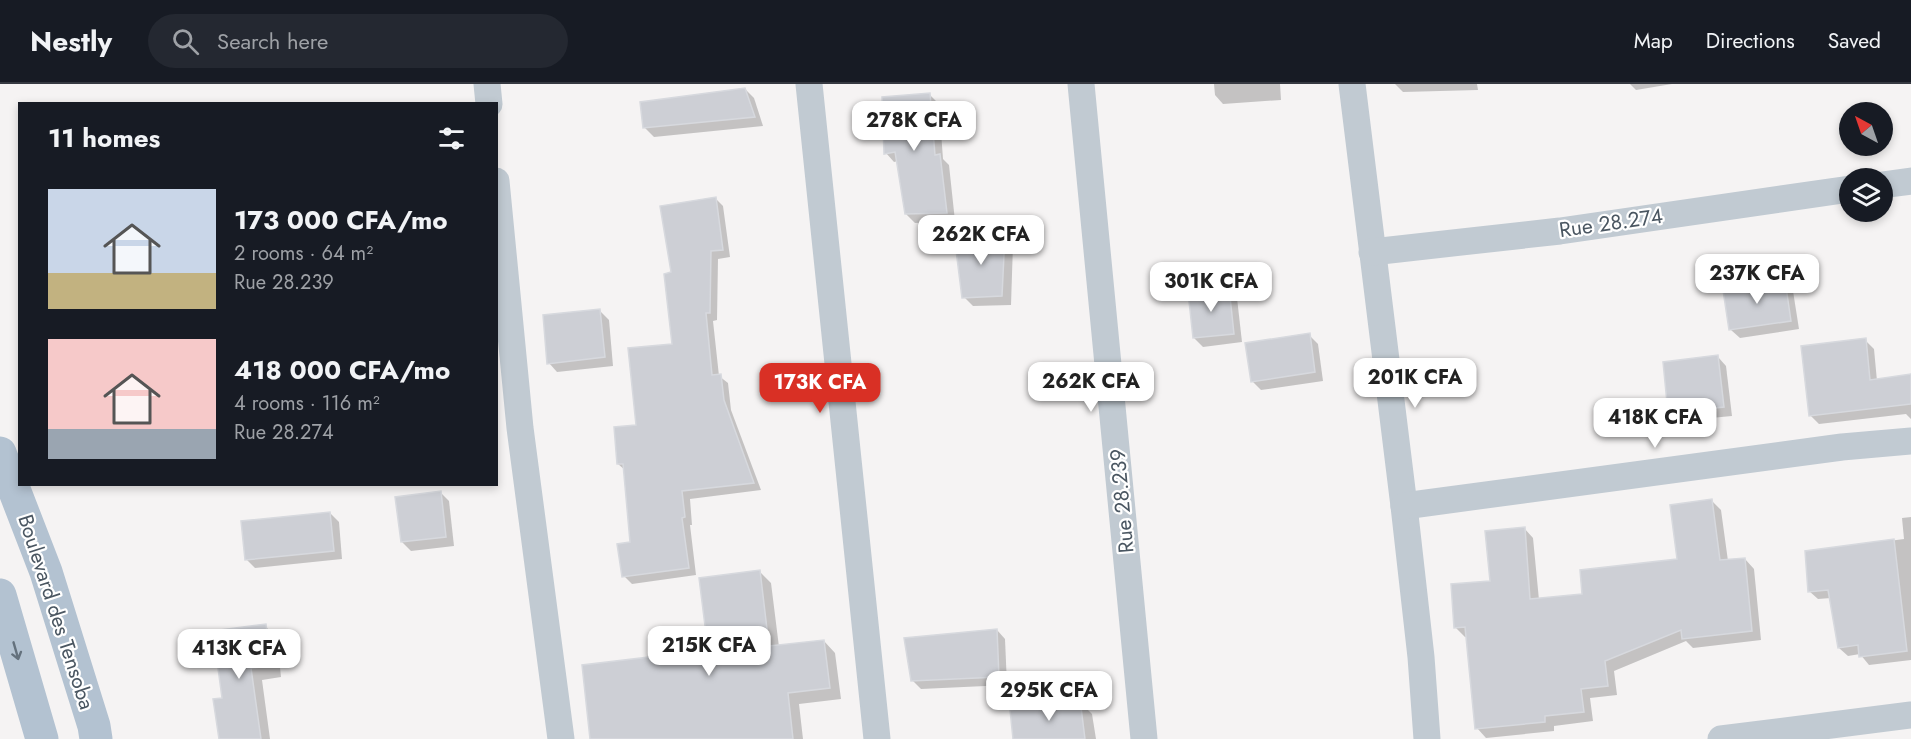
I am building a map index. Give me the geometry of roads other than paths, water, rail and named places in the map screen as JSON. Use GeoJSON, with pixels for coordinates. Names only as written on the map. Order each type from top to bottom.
{"type":"FeatureCollection","features":[{"type":"Feature","properties":{"kind":"main road","name":"Boulevard des Tensoba"},"geometry":{"type":"LineString","coordinates":[[0,453],[46,572],[94,726],[96,739]]}},
{"type":"Feature","properties":{"kind":"main road"},"geometry":{"type":"LineString","coordinates":[[0,595],[42,739]]}},
{"type":"Feature","properties":{"kind":"street"},"geometry":{"type":"LineString","coordinates":[[487,84],[489,102]]}},
{"type":"Feature","properties":{"kind":"street"},"geometry":{"type":"LineString","coordinates":[[809,84],[877,739]]}},
{"type":"Feature","properties":{"kind":"street","name":"Rue 28.239"},"geometry":{"type":"LineString","coordinates":[[1081,84],[1144,739]]}},
{"type":"Feature","properties":{"kind":"street"},"geometry":{"type":"LineString","coordinates":[[1352,84],[1404,506],[1421,657],[1427,739]]}},
{"type":"Feature","properties":{"kind":"street"},"geometry":{"type":"LineString","coordinates":[[1893,184],[1911,182]]}},
{"type":"Feature","properties":{"kind":"street","name":"Rue 28.274"},"geometry":{"type":"LineString","coordinates":[[1372,252],[1560,231],[1839,191]]}},
{"type":"Feature","properties":{"kind":"street"},"geometry":{"type":"LineString","coordinates":[[498,202],[520,428],[561,739]]}},
{"type":"Feature","properties":{"kind":"street"},"geometry":{"type":"LineString","coordinates":[[1404,506],[1842,447],[1911,441]]}},
{"type":"Feature","properties":{"kind":"street"},"geometry":{"type":"LineString","coordinates":[[1720,739],[1911,715]]}}]}
